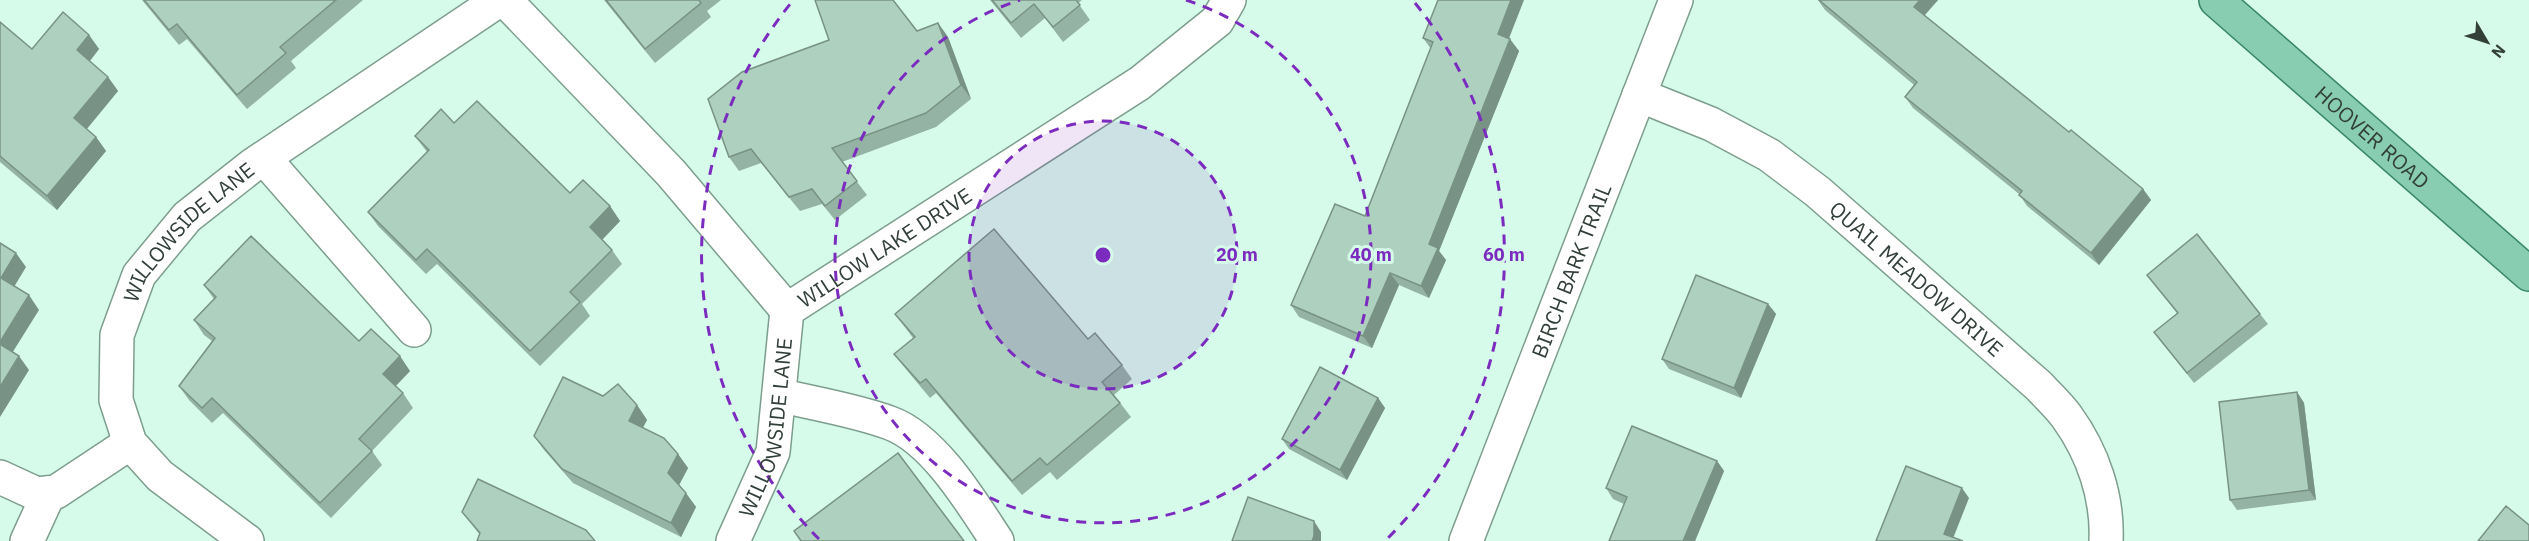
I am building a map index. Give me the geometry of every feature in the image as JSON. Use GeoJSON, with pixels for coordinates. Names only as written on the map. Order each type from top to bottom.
{"type":"FeatureCollection","features":[{"type":"Feature","properties":{"kind":"main road","name":"HOOVER ROAD"},"geometry":{"type":"LineString","coordinates":[[2217,0],[2529,274]]}},
{"type":"Feature","properties":{"kind":"street","name":"WILLOWSIDE LANE"},"geometry":{"type":"LineString","coordinates":[[247,541],[160,476],[129,443],[116,400],[117,335],[139,275],[187,217],[264,158],[499,0]]}},
{"type":"Feature","properties":{"kind":"street","name":"WILLOW LAKE DRIVE"},"geometry":{"type":"LineString","coordinates":[[505,0],[671,173],[787,310],[1140,83],[1217,21],[1229,0]]}},
{"type":"Feature","properties":{"kind":"street","name":"BIRCH BARK TRAIL"},"geometry":{"type":"LineString","coordinates":[[1466,541],[1676,0]]}},
{"type":"Feature","properties":{"kind":"street","name":"QUAIL MEADOW DRIVE"},"geometry":{"type":"LineString","coordinates":[[1639,95],[1711,124],[1769,155],[1818,192],[2039,386],[2067,417],[2087,452],[2102,487],[2106,541]]}},
{"type":"Feature","properties":{"kind":"street"},"geometry":{"type":"LineString","coordinates":[[264,158],[414,330]]}},
{"type":"Feature","properties":{"kind":"street","name":"WILLOWSIDE LANE"},"geometry":{"type":"LineString","coordinates":[[733,541],[772,452],[787,310]]}},
{"type":"Feature","properties":{"kind":"street"},"geometry":{"type":"LineString","coordinates":[[778,395],[892,424],[929,448],[962,489],[997,541]]}},
{"type":"Feature","properties":{"kind":"street"},"geometry":{"type":"LineString","coordinates":[[0,477],[37,494],[56,492],[129,443]]}},
{"type":"Feature","properties":{"kind":"street"},"geometry":{"type":"LineString","coordinates":[[27,541],[49,493]]}},
{"type":"Feature","properties":{"kind":"building"},"geometry":{"type":"Polygon","coordinates":[[[144,0],[336,0],[280,47],[286,53],[237,95],[177,24],[169,30],[144,0]]]}},
{"type":"Feature","properties":{"kind":"building"},"geometry":{"type":"Polygon","coordinates":[[[606,0],[699,0],[701,3],[645,49],[606,0]]]}},
{"type":"Feature","properties":{"kind":"building"},"geometry":{"type":"Polygon","coordinates":[[[815,0],[893,0],[917,31],[938,23],[961,85],[926,113],[832,148],[857,181],[825,206],[812,189],[789,197],[751,149],[729,157],[708,99],[742,72],[829,40],[815,0]]]}},
{"type":"Feature","properties":{"kind":"building"},"geometry":{"type":"Polygon","coordinates":[[[992,0],[1076,0],[1080,5],[1053,27],[1034,4],[1011,23],[992,0]]]}},
{"type":"Feature","properties":{"kind":"building"},"geometry":{"type":"Polygon","coordinates":[[[1438,0],[1511,0],[1498,34],[1510,39],[1429,244],[1438,248],[1421,286],[1390,273],[1363,336],[1291,305],[1335,204],[1365,216],[1433,42],[1423,38],[1438,0]]]}},
{"type":"Feature","properties":{"kind":"building"},"geometry":{"type":"Polygon","coordinates":[[[1819,0],[1920,0],[1914,7],[2143,189],[2091,253],[2019,195],[2022,191],[1905,97],[1917,82],[1819,0]]]}},
{"type":"Feature","properties":{"kind":"building"},"geometry":{"type":"Polygon","coordinates":[[[63,12],[89,35],[77,50],[108,77],[74,118],[96,137],[47,196],[0,156],[0,22],[32,49],[63,12]]]}},
{"type":"Feature","properties":{"kind":"building"},"geometry":{"type":"Polygon","coordinates":[[[477,101],[570,193],[583,180],[610,206],[590,227],[612,250],[570,292],[580,302],[530,351],[427,249],[416,260],[368,212],[429,150],[415,136],[441,109],[454,123],[477,101]]]}},
{"type":"Feature","properties":{"kind":"building"},"geometry":{"type":"Polygon","coordinates":[[[994,229],[1088,339],[1095,333],[1122,365],[1102,382],[1120,403],[1047,465],[1040,458],[1012,481],[926,379],[920,383],[894,354],[915,337],[895,314],[994,229]]]}},
{"type":"Feature","properties":{"kind":"building"},"geometry":{"type":"Polygon","coordinates":[[[2197,234],[2260,314],[2187,373],[2154,332],[2178,313],[2147,275],[2197,234]]]}},
{"type":"Feature","properties":{"kind":"building"},"geometry":{"type":"Polygon","coordinates":[[[251,236],[359,341],[371,329],[400,356],[383,374],[403,393],[359,439],[372,451],[320,503],[212,398],[202,408],[179,386],[215,338],[194,320],[216,297],[204,285],[251,236]]]}},
{"type":"Feature","properties":{"kind":"building"},"geometry":{"type":"Polygon","coordinates":[[[0,243],[16,253],[1,278],[29,295],[0,342],[0,243]]]}},
{"type":"Feature","properties":{"kind":"building"},"geometry":{"type":"Polygon","coordinates":[[[1696,275],[1768,304],[1734,388],[1662,359],[1696,275]]]}},
{"type":"Feature","properties":{"kind":"building"},"geometry":{"type":"Polygon","coordinates":[[[0,344],[19,356],[0,387],[0,344]]]}},
{"type":"Feature","properties":{"kind":"building"},"geometry":{"type":"Polygon","coordinates":[[[1320,367],[1378,398],[1340,470],[1282,439],[1320,367]]]}},
{"type":"Feature","properties":{"kind":"building"},"geometry":{"type":"Polygon","coordinates":[[[563,377],[603,396],[618,384],[637,405],[629,421],[664,438],[678,454],[668,473],[686,493],[671,523],[562,469],[534,436],[563,377]]]}},
{"type":"Feature","properties":{"kind":"building"},"geometry":{"type":"Polygon","coordinates":[[[2297,392],[2309,490],[2230,500],[2219,402],[2297,392]]]}},
{"type":"Feature","properties":{"kind":"building"},"geometry":{"type":"Polygon","coordinates":[[[1632,426],[1717,461],[1683,541],[1609,541],[1627,497],[1606,488],[1632,426]]]}},
{"type":"Feature","properties":{"kind":"building"},"geometry":{"type":"Polygon","coordinates":[[[898,453],[964,541],[801,541],[794,531],[898,453]]]}},
{"type":"Feature","properties":{"kind":"building"},"geometry":{"type":"Polygon","coordinates":[[[1906,466],[1962,488],[1944,534],[1963,541],[1876,541],[1906,466]]]}},
{"type":"Feature","properties":{"kind":"building"},"geometry":{"type":"Polygon","coordinates":[[[478,479],[586,530],[595,541],[477,541],[480,533],[462,512],[478,479]]]}},
{"type":"Feature","properties":{"kind":"building"},"geometry":{"type":"Polygon","coordinates":[[[1248,497],[1314,521],[1312,541],[1232,541],[1248,497]]]}},
{"type":"Feature","properties":{"kind":"building"},"geometry":{"type":"Polygon","coordinates":[[[2506,506],[2529,525],[2529,541],[2478,541],[2506,506]]]}}]}
